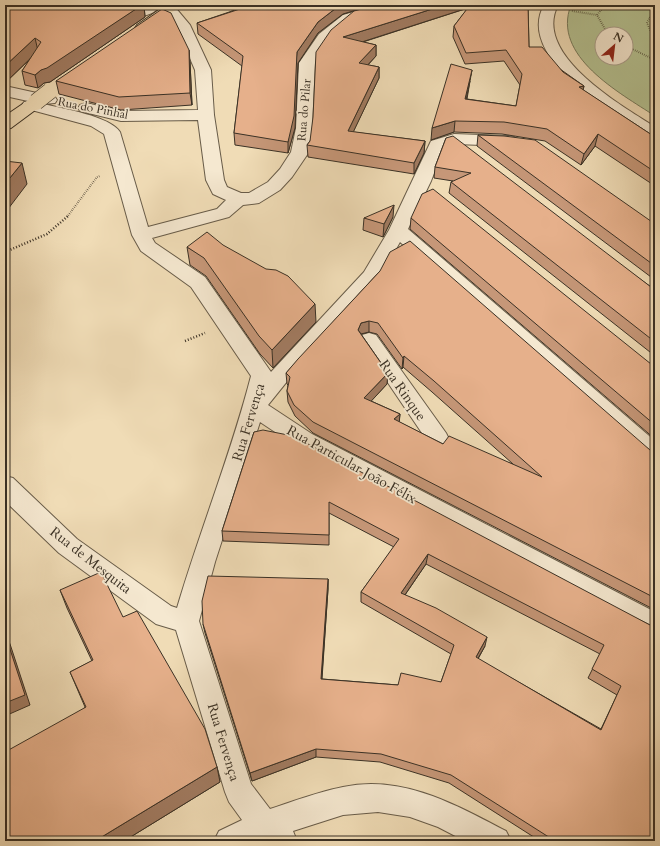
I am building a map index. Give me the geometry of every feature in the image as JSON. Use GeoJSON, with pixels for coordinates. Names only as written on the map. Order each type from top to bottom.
{"type":"FeatureCollection","features":[{"type":"Feature","properties":{"kind":"main road"},"geometry":{"type":"LineString","coordinates":[[129,37],[172,7]]}},
{"type":"Feature","properties":{"kind":"main road"},"geometry":{"type":"LineString","coordinates":[[5,124],[64,82]]}},
{"type":"Feature","properties":{"kind":"street"},"geometry":{"type":"LineString","coordinates":[[141,8],[143,12],[154,5]]}},
{"type":"Feature","properties":{"kind":"street","name":"Rua do Pilar"},"geometry":{"type":"LineString","coordinates":[[238,199],[253,199],[274,186],[286,173],[300,152],[304,128],[307,63],[324,37],[348,18],[394,5]]}},
{"type":"Feature","properties":{"kind":"street"},"geometry":{"type":"LineString","coordinates":[[551,5],[546,15],[544,30],[555,53],[575,77],[608,103],[655,134]]}},
{"type":"Feature","properties":{"kind":"street"},"geometry":{"type":"LineString","coordinates":[[142,235],[223,212],[238,199],[219,190],[215,180],[206,115],[203,70],[183,25],[172,7]]}},
{"type":"Feature","properties":{"kind":"street","name":"Rua do Pinhal"},"geometry":{"type":"LineString","coordinates":[[5,91],[121,116],[206,115]]}},
{"type":"Feature","properties":{"kind":"street","name":"Rua Fervença"},"geometry":{"type":"LineString","coordinates":[[33,104],[97,123],[106,127],[112,132],[142,235],[148,247],[198,282],[262,376],[254,407],[203,562],[186,621],[239,792],[273,833]]}},
{"type":"Feature","properties":{"kind":"street"},"geometry":{"type":"LineString","coordinates":[[254,407],[290,364],[371,276],[398,230],[428,186],[437,145],[454,139],[502,140],[524,144]]}},
{"type":"Feature","properties":{"kind":"street"},"geometry":{"type":"LineString","coordinates":[[454,139],[479,158]]}},
{"type":"Feature","properties":{"kind":"street"},"geometry":{"type":"LineString","coordinates":[[189,221],[206,235]]}},
{"type":"Feature","properties":{"kind":"street"},"geometry":{"type":"LineString","coordinates":[[398,230],[655,454]]}},
{"type":"Feature","properties":{"kind":"street","name":"Rua Rinque"},"geometry":{"type":"LineString","coordinates":[[369,340],[438,439]]}},
{"type":"Feature","properties":{"kind":"street","name":"Rua Particular João Félix"},"geometry":{"type":"LineString","coordinates":[[254,407],[304,440],[655,625]]}},
{"type":"Feature","properties":{"kind":"street","name":"Rua de Mesquita"},"geometry":{"type":"LineString","coordinates":[[5,484],[13,494],[68,546],[165,616],[186,621]]}},
{"type":"Feature","properties":{"kind":"street"},"geometry":{"type":"LineString","coordinates":[[229,841],[273,833],[343,801],[378,798],[410,803],[444,815],[486,834],[496,841]]}},
{"type":"Feature","properties":{"kind":"path"},"geometry":{"type":"LineString","coordinates":[[226,5],[231,12],[238,15]]}},
{"type":"Feature","properties":{"kind":"path"},"geometry":{"type":"LineString","coordinates":[[597,15],[605,5]]}},
{"type":"Feature","properties":{"kind":"path"},"geometry":{"type":"LineString","coordinates":[[570,11],[597,15]]}},
{"type":"Feature","properties":{"kind":"path"},"geometry":{"type":"LineString","coordinates":[[655,14],[650,17],[647,23],[655,40],[655,53]]}},
{"type":"Feature","properties":{"kind":"path"},"geometry":{"type":"LineString","coordinates":[[597,15],[603,26]]}},
{"type":"Feature","properties":{"kind":"path"},"geometry":{"type":"LineString","coordinates":[[634,51],[655,60]]}},
{"type":"Feature","properties":{"kind":"path"},"geometry":{"type":"LineString","coordinates":[[5,252],[47,234],[70,214],[97,177],[121,166]]}},
{"type":"Feature","properties":{"kind":"green space"},"geometry":{"type":"Polygon","coordinates":[[[571,5],[655,5],[655,116],[624,96],[592,71],[580,56],[571,41],[567,23],[571,5]]]}},
{"type":"Feature","properties":{"kind":"building"},"geometry":{"type":"Polygon","coordinates":[[[5,5],[142,5],[35,75],[22,71],[41,42],[35,38],[5,66],[5,5]]]}},
{"type":"Feature","properties":{"kind":"building"},"geometry":{"type":"Polygon","coordinates":[[[244,5],[340,5],[318,22],[297,52],[294,116],[288,142],[234,133],[243,56],[197,23],[246,7],[244,5]]]}},
{"type":"Feature","properties":{"kind":"building"},"geometry":{"type":"Polygon","coordinates":[[[377,5],[445,5],[343,37],[376,45],[359,63],[379,67],[348,131],[425,141],[414,163],[307,145],[310,141],[313,117],[316,52],[331,30],[354,11],[377,5]]]}},
{"type":"Feature","properties":{"kind":"building"},"geometry":{"type":"Polygon","coordinates":[[[470,5],[528,5],[529,47],[542,47],[563,72],[584,86],[579,87],[655,137],[655,172],[598,134],[584,154],[547,129],[504,122],[455,121],[432,128],[451,64],[472,70],[465,99],[516,106],[522,74],[506,50],[466,53],[454,26],[470,5]]]}},
{"type":"Feature","properties":{"kind":"building"},"geometry":{"type":"Polygon","coordinates":[[[162,9],[171,13],[189,50],[190,93],[119,97],[56,81],[162,9]]]}},
{"type":"Feature","properties":{"kind":"building"},"geometry":{"type":"Polygon","coordinates":[[[478,135],[504,136],[535,140],[655,224],[655,266],[478,135]]]}},
{"type":"Feature","properties":{"kind":"building"},"geometry":{"type":"Polygon","coordinates":[[[453,136],[651,287],[655,288],[655,342],[451,182],[471,173],[435,167],[446,138],[453,136]]]}},
{"type":"Feature","properties":{"kind":"building"},"geometry":{"type":"Polygon","coordinates":[[[5,161],[22,163],[5,184],[5,161]]]}},
{"type":"Feature","properties":{"kind":"building"},"geometry":{"type":"Polygon","coordinates":[[[433,189],[655,366],[655,425],[411,218],[422,194],[433,189]]]}},
{"type":"Feature","properties":{"kind":"building"},"geometry":{"type":"Polygon","coordinates":[[[394,205],[384,224],[364,218],[394,205]]]}},
{"type":"Feature","properties":{"kind":"building"},"geometry":{"type":"Polygon","coordinates":[[[207,232],[223,245],[266,269],[276,270],[288,276],[315,304],[272,350],[259,336],[204,258],[187,247],[207,232]]]}},
{"type":"Feature","properties":{"kind":"building"},"geometry":{"type":"Polygon","coordinates":[[[410,241],[650,450],[655,452],[655,598],[313,422],[294,405],[287,391],[290,377],[286,373],[380,271],[390,252],[410,241]],[[369,321],[361,323],[358,330],[388,373],[364,398],[400,414],[394,419],[443,444],[449,436],[542,477],[434,381],[404,356],[403,358],[378,323],[369,321]]]}},
{"type":"Feature","properties":{"kind":"building"},"geometry":{"type":"Polygon","coordinates":[[[263,430],[293,436],[650,625],[655,626],[655,841],[555,841],[451,775],[381,754],[316,749],[250,773],[203,624],[202,601],[208,576],[328,579],[321,679],[398,685],[401,673],[441,682],[454,645],[361,592],[399,539],[329,502],[329,535],[222,531],[254,432],[263,430]],[[428,554],[401,593],[436,608],[487,637],[476,657],[601,730],[621,686],[592,669],[604,645],[428,554]]]}},
{"type":"Feature","properties":{"kind":"building"},"geometry":{"type":"Polygon","coordinates":[[[101,572],[123,617],[137,611],[205,729],[217,767],[95,841],[5,841],[5,752],[86,707],[70,672],[93,660],[60,590],[101,572]]]}},
{"type":"Feature","properties":{"kind":"building"},"geometry":{"type":"Polygon","coordinates":[[[5,634],[25,695],[5,703],[5,634]]]}}]}
